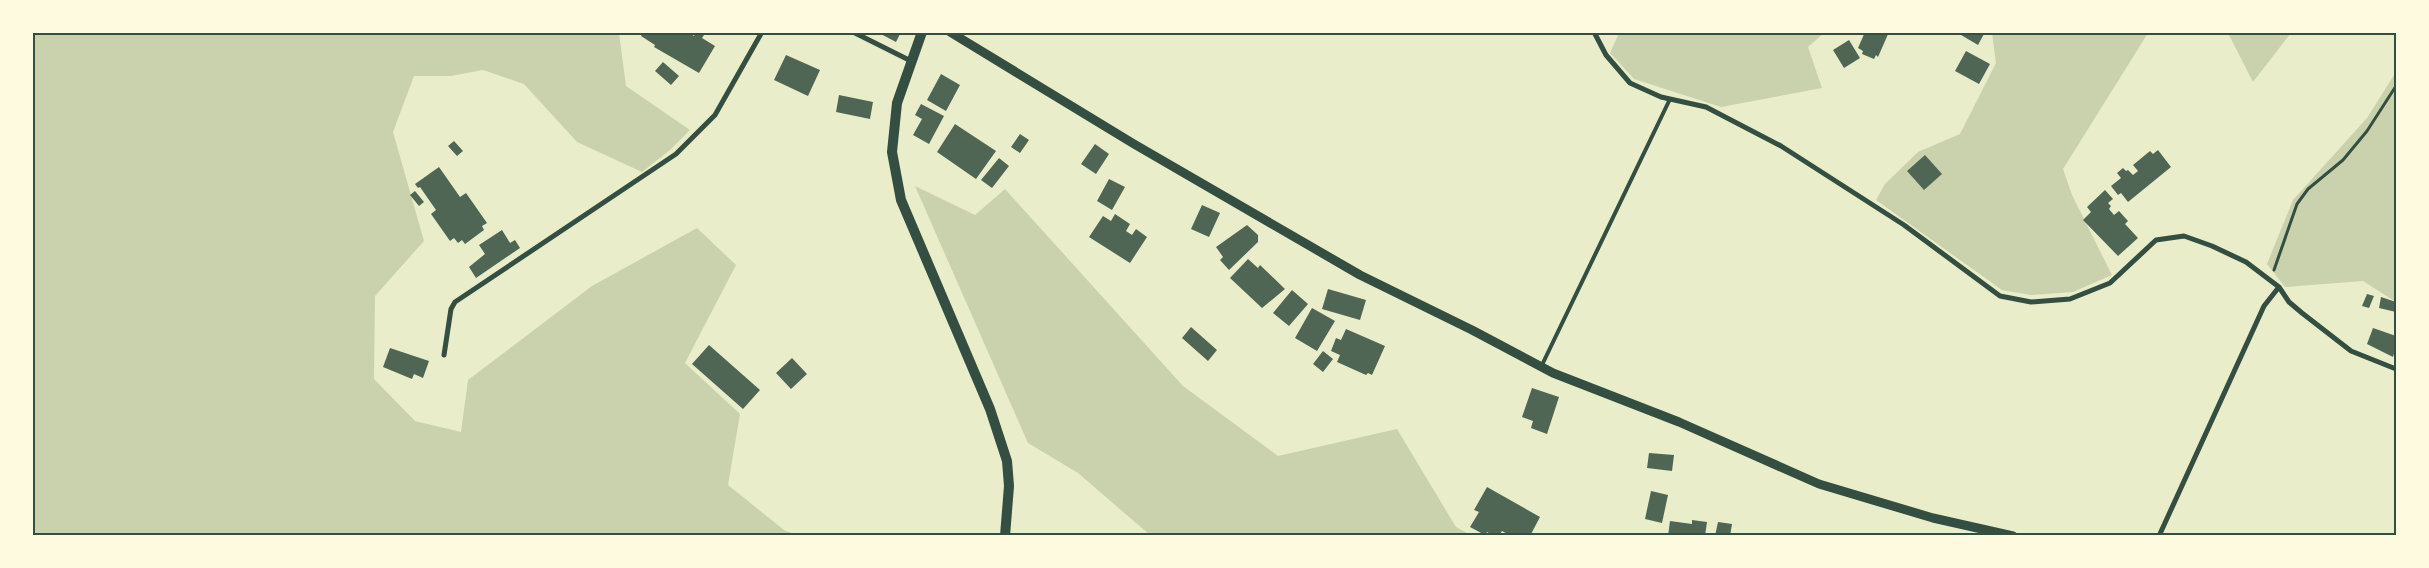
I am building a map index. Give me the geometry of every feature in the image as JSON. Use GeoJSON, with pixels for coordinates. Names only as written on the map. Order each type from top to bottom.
{"type":"FeatureCollection","features":[{"type":"Feature","properties":{"kind":"main road"},"geometry":{"type":"LineString","coordinates":[[922,32],[896,103],[892,152],[901,200],[1001,438],[1007,461],[1009,486],[1005,536]]}},
{"type":"Feature","properties":{"kind":"street"},"geometry":{"type":"LineString","coordinates":[[444,355],[451,309],[455,302],[676,154],[715,115],[762,32]]}},
{"type":"Feature","properties":{"kind":"street"},"geometry":{"type":"LineString","coordinates":[[853,32],[911,61]]}},
{"type":"Feature","properties":{"kind":"street"},"geometry":{"type":"LineString","coordinates":[[950,32],[1134,144],[1360,275],[1472,330],[1553,373],[1679,422],[1819,484],[1933,518],[2013,536]]}},
{"type":"Feature","properties":{"kind":"street"},"geometry":{"type":"LineString","coordinates":[[1594,32],[1606,55],[1630,83],[1670,99],[1706,107],[1781,146],[1904,226],[2000,296],[2031,302],[2070,299],[2110,283],[2156,240],[2184,236],[2212,246],[2246,262],[2279,287],[2289,302],[2350,351],[2396,369]]}},
{"type":"Feature","properties":{"kind":"street"},"geometry":{"type":"LineString","coordinates":[[2160,536],[2264,306],[2279,287]]}},
{"type":"Feature","properties":{"kind":"lane"},"geometry":{"type":"LineString","coordinates":[[1541,367],[1670,99]]}},
{"type":"Feature","properties":{"kind":"path"},"geometry":{"type":"LineString","coordinates":[[2269,280],[2280,258],[2298,204],[2308,189],[2343,160],[2367,132],[2396,86]]}},
{"type":"Feature","properties":{"kind":"green space"},"geometry":{"type":"Polygon","coordinates":[[[32,33],[619,33],[626,86],[690,130],[670,150],[642,172],[577,142],[524,84],[483,70],[451,76],[414,76],[393,132],[424,241],[375,296],[374,379],[415,421],[461,432],[468,380],[592,286],[697,228],[736,265],[685,363],[740,414],[728,485],[784,530],[796,535],[33,535],[32,33]]]}},
{"type":"Feature","properties":{"kind":"green space"},"geometry":{"type":"Polygon","coordinates":[[[1619,33],[1824,33],[1808,47],[1822,88],[1721,107],[1634,79],[1610,53],[1619,33]]]}},
{"type":"Feature","properties":{"kind":"green space"},"geometry":{"type":"Polygon","coordinates":[[[1992,33],[2148,33],[2063,169],[2072,195],[2112,275],[2073,292],[2031,295],[2002,290],[1876,200],[1885,184],[1918,152],[1960,134],[1996,63],[1992,33]]]}},
{"type":"Feature","properties":{"kind":"green space"},"geometry":{"type":"Polygon","coordinates":[[[2222,33],[2291,33],[2253,82],[2229,35],[2222,33]]]}},
{"type":"Feature","properties":{"kind":"green space"},"geometry":{"type":"Polygon","coordinates":[[[2396,72],[2396,302],[2363,281],[2285,287],[2267,264],[2293,200],[2367,118],[2396,72]]]}},
{"type":"Feature","properties":{"kind":"green space"},"geometry":{"type":"Polygon","coordinates":[[[915,186],[975,215],[1005,189],[1183,386],[1278,456],[1397,429],[1456,527],[1471,535],[1150,535],[1078,473],[1028,443],[915,186]]]}},
{"type":"Feature","properties":{"kind":"building"},"geometry":{"type":"Polygon","coordinates":[[[643,32],[688,32],[694,36],[696,32],[701,32],[704,35],[702,38],[715,46],[699,73],[654,47],[655,45],[641,36],[643,32]]]}},
{"type":"Feature","properties":{"kind":"building"},"geometry":{"type":"Polygon","coordinates":[[[877,32],[901,32],[896,42],[877,32]]]}},
{"type":"Feature","properties":{"kind":"building"},"geometry":{"type":"Polygon","coordinates":[[[1865,32],[1889,32],[1878,57],[1876,55],[1874,59],[1862,54],[1863,51],[1858,48],[1865,32]]]}},
{"type":"Feature","properties":{"kind":"building"},"geometry":{"type":"Polygon","coordinates":[[[1956,32],[1985,32],[1978,45],[1956,32]]]}},
{"type":"Feature","properties":{"kind":"building"},"geometry":{"type":"Polygon","coordinates":[[[1849,40],[1860,58],[1844,68],[1833,50],[1849,40]]]}},
{"type":"Feature","properties":{"kind":"building"},"geometry":{"type":"Polygon","coordinates":[[[1966,51],[1990,64],[1979,84],[1955,71],[1966,51]]]}},
{"type":"Feature","properties":{"kind":"building"},"geometry":{"type":"Polygon","coordinates":[[[786,55],[820,70],[808,96],[774,80],[786,55]]]}},
{"type":"Feature","properties":{"kind":"building"},"geometry":{"type":"Polygon","coordinates":[[[663,62],[679,76],[671,85],[655,71],[663,62]]]}},
{"type":"Feature","properties":{"kind":"building"},"geometry":{"type":"Polygon","coordinates":[[[941,74],[960,85],[946,111],[927,100],[941,74]]]}},
{"type":"Feature","properties":{"kind":"building"},"geometry":{"type":"Polygon","coordinates":[[[839,95],[873,102],[870,119],[836,112],[839,95]]]}},
{"type":"Feature","properties":{"kind":"building"},"geometry":{"type":"Polygon","coordinates":[[[921,104],[944,116],[929,144],[913,135],[922,119],[915,115],[921,104]]]}},
{"type":"Feature","properties":{"kind":"building"},"geometry":{"type":"Polygon","coordinates":[[[955,124],[996,151],[976,179],[937,152],[955,124]]]}},
{"type":"Feature","properties":{"kind":"building"},"geometry":{"type":"Polygon","coordinates":[[[1020,134],[1029,140],[1020,153],[1011,147],[1020,134]]]}},
{"type":"Feature","properties":{"kind":"building"},"geometry":{"type":"Polygon","coordinates":[[[454,141],[463,151],[457,156],[448,146],[454,141]]]}},
{"type":"Feature","properties":{"kind":"building"},"geometry":{"type":"Polygon","coordinates":[[[1095,144],[1109,154],[1096,174],[1081,164],[1095,144]]]}},
{"type":"Feature","properties":{"kind":"building"},"geometry":{"type":"Polygon","coordinates":[[[2158,150],[2171,167],[2128,202],[2121,193],[2118,195],[2111,186],[2121,178],[2117,173],[2123,168],[2133,175],[2138,171],[2133,165],[2150,151],[2153,154],[2158,150]]]}},
{"type":"Feature","properties":{"kind":"building"},"geometry":{"type":"Polygon","coordinates":[[[1925,155],[1942,174],[1924,190],[1907,171],[1925,155]]]}},
{"type":"Feature","properties":{"kind":"building"},"geometry":{"type":"Polygon","coordinates":[[[999,158],[1009,166],[992,188],[981,180],[999,158]]]}},
{"type":"Feature","properties":{"kind":"building"},"geometry":{"type":"Polygon","coordinates":[[[439,167],[460,197],[466,193],[487,223],[482,226],[484,230],[465,244],[462,240],[458,243],[454,238],[450,241],[431,214],[436,210],[420,187],[418,188],[415,184],[439,167]]]}},
{"type":"Feature","properties":{"kind":"building"},"geometry":{"type":"Polygon","coordinates":[[[1109,179],[1125,187],[1112,210],[1097,201],[1109,179]]]}},
{"type":"Feature","properties":{"kind":"building"},"geometry":{"type":"Polygon","coordinates":[[[2105,190],[2113,199],[2108,203],[2111,206],[2109,209],[2114,215],[2119,211],[2128,221],[2125,224],[2138,238],[2118,256],[2083,220],[2091,212],[2087,207],[2105,190]]]}},
{"type":"Feature","properties":{"kind":"building"},"geometry":{"type":"Polygon","coordinates":[[[415,191],[424,202],[419,206],[410,195],[415,191]]]}},
{"type":"Feature","properties":{"kind":"building"},"geometry":{"type":"Polygon","coordinates":[[[1202,205],[1220,213],[1209,237],[1191,229],[1202,205]]]}},
{"type":"Feature","properties":{"kind":"building"},"geometry":{"type":"Polygon","coordinates":[[[1115,214],[1130,224],[1126,231],[1132,235],[1136,229],[1147,237],[1130,263],[1089,237],[1103,216],[1111,221],[1115,214]]]}},
{"type":"Feature","properties":{"kind":"building"},"geometry":{"type":"Polygon","coordinates":[[[1247,225],[1258,235],[1258,242],[1229,270],[1220,260],[1223,257],[1216,247],[1247,225]]]}},
{"type":"Feature","properties":{"kind":"building"},"geometry":{"type":"Polygon","coordinates":[[[502,230],[510,243],[515,240],[520,248],[476,278],[469,267],[485,254],[479,245],[502,230]]]}},
{"type":"Feature","properties":{"kind":"building"},"geometry":{"type":"Polygon","coordinates":[[[1248,259],[1258,268],[1260,265],[1285,289],[1262,308],[1230,278],[1248,259]]]}},
{"type":"Feature","properties":{"kind":"building"},"geometry":{"type":"Polygon","coordinates":[[[1328,289],[1366,300],[1360,320],[1322,309],[1328,289]]]}},
{"type":"Feature","properties":{"kind":"building"},"geometry":{"type":"Polygon","coordinates":[[[1292,290],[1308,304],[1289,326],[1273,313],[1292,290]]]}},
{"type":"Feature","properties":{"kind":"building"},"geometry":{"type":"Polygon","coordinates":[[[2367,294],[2374,296],[2369,308],[2362,306],[2367,294]]]}},
{"type":"Feature","properties":{"kind":"building"},"geometry":{"type":"Polygon","coordinates":[[[2381,297],[2396,302],[2396,312],[2379,308],[2381,297]]]}},
{"type":"Feature","properties":{"kind":"building"},"geometry":{"type":"Polygon","coordinates":[[[1312,308],[1335,321],[1317,351],[1295,338],[1312,308]]]}},
{"type":"Feature","properties":{"kind":"building"},"geometry":{"type":"Polygon","coordinates":[[[1191,327],[1217,350],[1208,361],[1182,338],[1191,327]]]}},
{"type":"Feature","properties":{"kind":"building"},"geometry":{"type":"Polygon","coordinates":[[[2373,328],[2396,336],[2396,347],[2393,357],[2367,344],[2373,328]]]}},
{"type":"Feature","properties":{"kind":"building"},"geometry":{"type":"Polygon","coordinates":[[[1346,329],[1385,346],[1372,375],[1368,373],[1366,375],[1337,362],[1340,355],[1331,351],[1336,338],[1341,340],[1346,329]]]}},
{"type":"Feature","properties":{"kind":"building"},"geometry":{"type":"Polygon","coordinates":[[[709,345],[760,390],[743,409],[692,364],[709,345]]]}},
{"type":"Feature","properties":{"kind":"building"},"geometry":{"type":"Polygon","coordinates":[[[390,348],[429,361],[423,378],[414,374],[412,379],[383,367],[390,348]]]}},
{"type":"Feature","properties":{"kind":"building"},"geometry":{"type":"Polygon","coordinates":[[[1323,351],[1333,359],[1323,372],[1313,364],[1323,351]]]}},
{"type":"Feature","properties":{"kind":"building"},"geometry":{"type":"Polygon","coordinates":[[[792,358],[807,374],[791,389],[776,373],[792,358]]]}},
{"type":"Feature","properties":{"kind":"building"},"geometry":{"type":"Polygon","coordinates":[[[1532,388],[1559,397],[1547,434],[1531,428],[1533,421],[1522,417],[1532,388]]]}},
{"type":"Feature","properties":{"kind":"building"},"geometry":{"type":"Polygon","coordinates":[[[1649,453],[1674,455],[1672,471],[1647,468],[1649,453]]]}},
{"type":"Feature","properties":{"kind":"building"},"geometry":{"type":"Polygon","coordinates":[[[1487,487],[1540,517],[1530,536],[1511,536],[1502,531],[1499,536],[1493,536],[1487,532],[1485,535],[1470,527],[1479,512],[1474,510],[1487,487]]]}},
{"type":"Feature","properties":{"kind":"building"},"geometry":{"type":"Polygon","coordinates":[[[1651,491],[1668,495],[1662,523],[1645,519],[1651,491]]]}},
{"type":"Feature","properties":{"kind":"building"},"geometry":{"type":"Polygon","coordinates":[[[1692,520],[1707,522],[1705,536],[1668,536],[1670,521],[1692,524],[1692,520]]]}},
{"type":"Feature","properties":{"kind":"building"},"geometry":{"type":"Polygon","coordinates":[[[1718,522],[1732,524],[1730,536],[1715,536],[1718,522]]]}}]}
